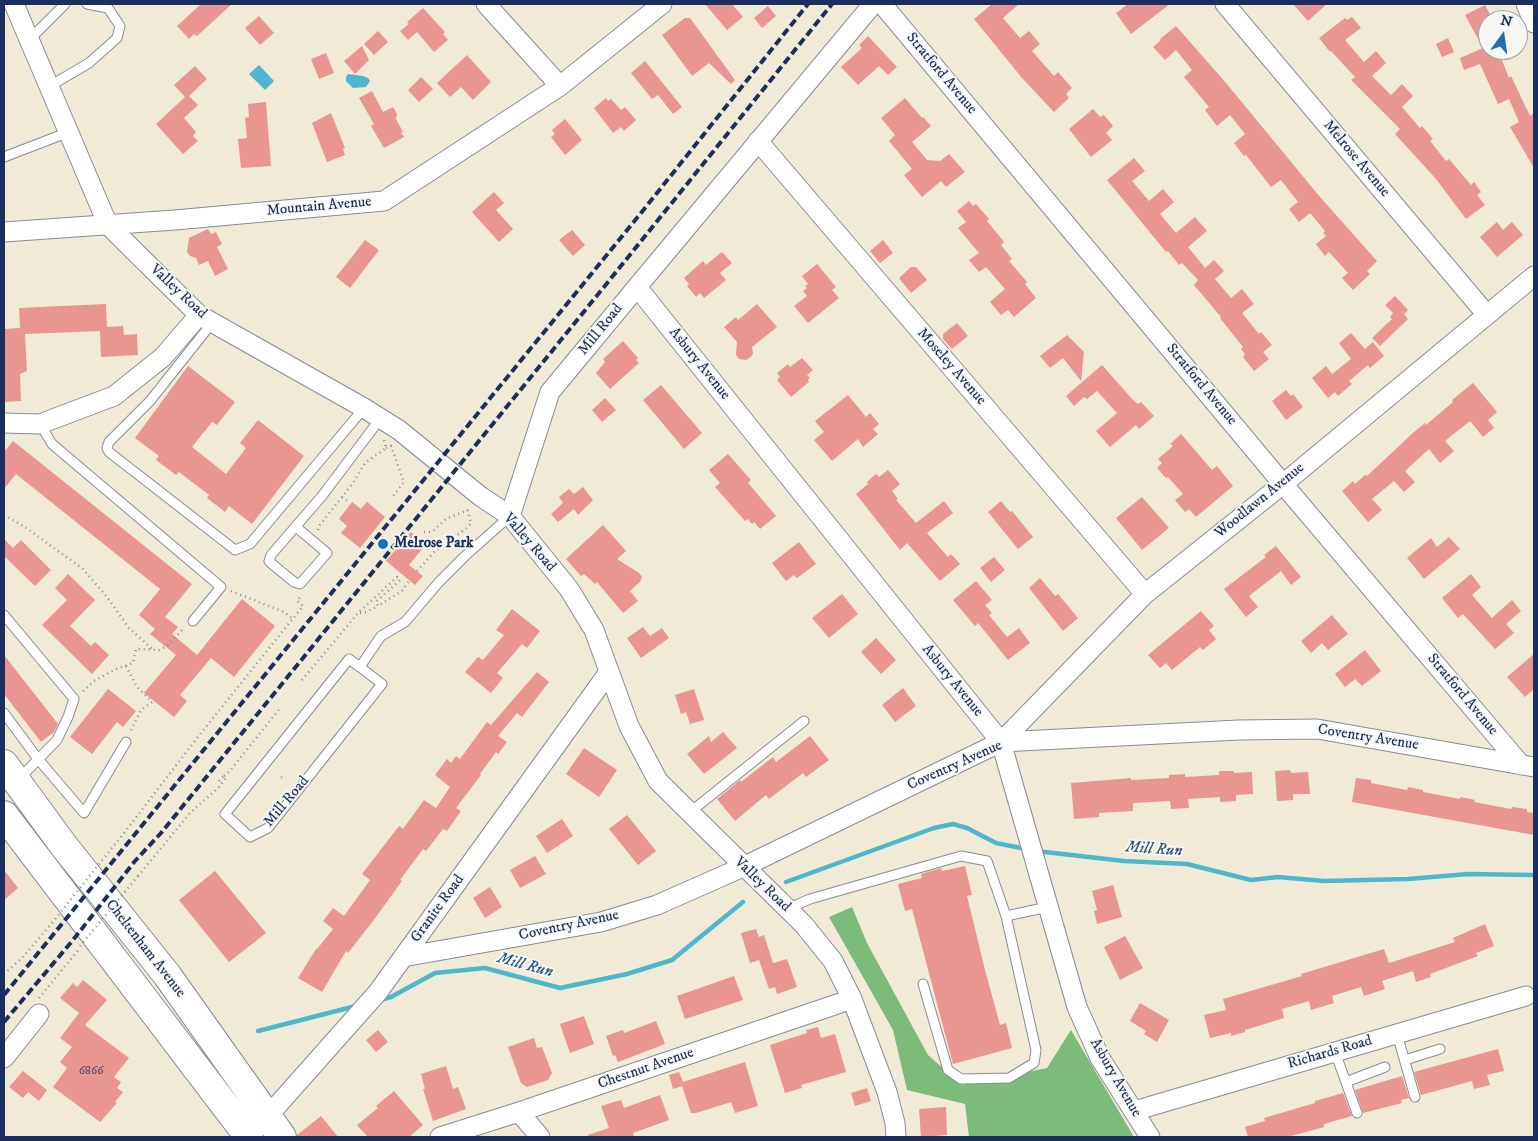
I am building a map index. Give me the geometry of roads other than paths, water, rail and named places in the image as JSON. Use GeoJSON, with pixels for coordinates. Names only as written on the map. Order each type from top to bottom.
{"type":"FeatureCollection","features":[{"type":"Feature","properties":{"kind":"highway","name":"Cheltenham Avenue"},"geometry":{"type":"LineString","coordinates":[[10,772],[64,846],[167,975],[268,1131]]}},
{"type":"Feature","properties":{"kind":"highway","name":"Cheltenham Avenue"},"geometry":{"type":"LineString","coordinates":[[4,815],[249,1137]]}},
{"type":"Feature","properties":{"kind":"street","name":"Valley Road"},"geometry":{"type":"LineString","coordinates":[[14,4],[108,225],[205,319],[364,408],[380,420],[399,430],[480,496],[510,516],[569,589],[594,630],[629,726],[658,781],[743,867],[804,925],[833,961],[852,999],[888,1092],[896,1137]]}},
{"type":"Feature","properties":{"kind":"street"},"geometry":{"type":"LineString","coordinates":[[486,4],[560,86]]}},
{"type":"Feature","properties":{"kind":"street","name":"Mountain Avenue"},"geometry":{"type":"LineString","coordinates":[[4,232],[384,201],[560,86],[662,4]]}},
{"type":"Feature","properties":{"kind":"street","name":"Mill Road"},"geometry":{"type":"LineString","coordinates":[[510,516],[550,392],[874,4]]}},
{"type":"Feature","properties":{"kind":"street","name":"Stratford Avenue"},"geometry":{"type":"LineString","coordinates":[[882,4],[1283,484],[1528,766]]}},
{"type":"Feature","properties":{"kind":"street","name":"Melrose Avenue"},"geometry":{"type":"LineString","coordinates":[[1225,4],[1487,315]]}},
{"type":"Feature","properties":{"kind":"street"},"geometry":{"type":"LineString","coordinates":[[1526,4],[1534,23]]}},
{"type":"Feature","properties":{"kind":"street","name":"Moseley Avenue"},"geometry":{"type":"LineString","coordinates":[[758,141],[1145,594]]}},
{"type":"Feature","properties":{"kind":"street","name":"Woodlawn Avenue"},"geometry":{"type":"LineString","coordinates":[[1001,742],[1145,594],[1283,484],[1534,276]]}},
{"type":"Feature","properties":{"kind":"street","name":"Asbury Avenue"},"geometry":{"type":"LineString","coordinates":[[637,287],[1001,742],[1077,1007],[1100,1058],[1150,1137]]}},
{"type":"Feature","properties":{"kind":"street"},"geometry":{"type":"LineString","coordinates":[[4,423],[40,424],[114,396],[163,357],[205,319]]}},
{"type":"Feature","properties":{"kind":"street","name":"Granite Road"},"geometry":{"type":"LineString","coordinates":[[268,1131],[378,992],[610,672]]}},
{"type":"Feature","properties":{"kind":"street","name":"Coventry Avenue"},"geometry":{"type":"LineString","coordinates":[[403,957],[601,922],[657,905],[743,867],[1001,742],[1317,728],[1528,766]]}},
{"type":"Feature","properties":{"kind":"street","name":"Richards Road"},"geometry":{"type":"LineString","coordinates":[[1134,1111],[1526,996]]}},
{"type":"Feature","properties":{"kind":"street","name":"Chestnut Avenue"},"geometry":{"type":"LineString","coordinates":[[440,1137],[852,999]]}},
{"type":"Feature","properties":{"kind":"street"},"geometry":{"type":"LineString","coordinates":[[4,1058],[38,1007]]}},
{"type":"Feature","properties":{"kind":"street"},"geometry":{"type":"LineString","coordinates":[[519,1112],[540,1137]]}},
{"type":"Feature","properties":{"kind":"lane"},"geometry":{"type":"LineString","coordinates":[[30,39],[65,4]]}},
{"type":"Feature","properties":{"kind":"lane"},"geometry":{"type":"LineString","coordinates":[[50,86],[89,64],[117,38],[120,26],[108,8],[87,4]]}},
{"type":"Feature","properties":{"kind":"lane"},"geometry":{"type":"LineString","coordinates":[[4,157],[69,132]]}},
{"type":"Feature","properties":{"kind":"lane"},"geometry":{"type":"LineString","coordinates":[[205,319],[150,401],[109,442],[107,448],[109,452],[235,550],[250,544],[364,408]]}},
{"type":"Feature","properties":{"kind":"lane"},"geometry":{"type":"LineString","coordinates":[[296,527],[327,553],[300,584],[294,582],[269,561],[271,554],[322,496],[380,420]]}},
{"type":"Feature","properties":{"kind":"lane"},"geometry":{"type":"LineString","coordinates":[[40,424],[52,444],[221,587],[193,622]]}},
{"type":"Feature","properties":{"kind":"lane"},"geometry":{"type":"LineString","coordinates":[[360,666],[381,636],[405,622],[439,582],[510,516]]}},
{"type":"Feature","properties":{"kind":"lane"},"geometry":{"type":"LineString","coordinates":[[4,615],[74,699],[57,740],[38,759],[10,772]]}},
{"type":"Feature","properties":{"kind":"lane","name":"Mill Road"},"geometry":{"type":"LineString","coordinates":[[349,658],[360,666],[382,684],[268,828],[250,837],[224,814],[349,658]]}},
{"type":"Feature","properties":{"kind":"lane"},"geometry":{"type":"LineString","coordinates":[[4,712],[38,759],[84,813],[126,742]]}},
{"type":"Feature","properties":{"kind":"lane"},"geometry":{"type":"LineString","coordinates":[[689,812],[804,721]]}},
{"type":"Feature","properties":{"kind":"lane"},"geometry":{"type":"LineString","coordinates":[[787,909],[810,899],[961,856],[987,861],[1006,916],[1036,1050],[1034,1063],[1009,1078],[961,1079],[948,1070],[923,984]]}},
{"type":"Feature","properties":{"kind":"lane"},"geometry":{"type":"LineString","coordinates":[[1006,916],[1048,907]]}},
{"type":"Feature","properties":{"kind":"lane"},"geometry":{"type":"LineString","coordinates":[[1397,1034],[1415,1097]]}},
{"type":"Feature","properties":{"kind":"lane"},"geometry":{"type":"LineString","coordinates":[[1405,1060],[1440,1049]]}},
{"type":"Feature","properties":{"kind":"lane"},"geometry":{"type":"LineString","coordinates":[[1335,1052],[1357,1113]]}},
{"type":"Feature","properties":{"kind":"lane"},"geometry":{"type":"LineString","coordinates":[[1346,1082],[1386,1067]]}},
{"type":"Feature","properties":{"kind":"water"},"geometry":{"type":"Polygon","coordinates":[[[259,65],[274,81],[265,90],[249,74],[259,65]]]}},
{"type":"Feature","properties":{"kind":"water"},"geometry":{"type":"Polygon","coordinates":[[[348,74],[363,76],[370,81],[366,87],[353,88],[346,81],[348,74]]]}},
{"type":"Feature","properties":{"kind":"waterway","name":"Mill Run"},"geometry":{"type":"LineString","coordinates":[[786,882],[934,828],[953,824],[967,828],[996,843],[1026,849]]}},
{"type":"Feature","properties":{"kind":"waterway","name":"Mill Run"},"geometry":{"type":"LineString","coordinates":[[1036,851],[1124,861],[1187,864],[1251,880],[1278,877],[1324,881],[1408,879],[1468,874],[1534,875]]}},
{"type":"Feature","properties":{"kind":"waterway","name":"Mill Run"},"geometry":{"type":"LineString","coordinates":[[380,1000],[391,997],[435,973],[485,968],[560,988],[627,974],[672,960],[743,902]]}},
{"type":"Feature","properties":{"kind":"waterway","name":"Mill Run"},"geometry":{"type":"LineString","coordinates":[[258,1031],[356,1006]]}},
{"type":"Feature","properties":{"kind":"railway"},"geometry":{"type":"LineString","coordinates":[[4,995],[641,213],[808,4]]}},
{"type":"Feature","properties":{"kind":"railway"},"geometry":{"type":"LineString","coordinates":[[4,1022],[73,940],[135,861],[161,833],[832,4]]}},
{"type":"Feature","properties":{"kind":"place","name":"Melrose Park"},"geometry":{"type":"Point","coordinates":[383,544]}}]}
